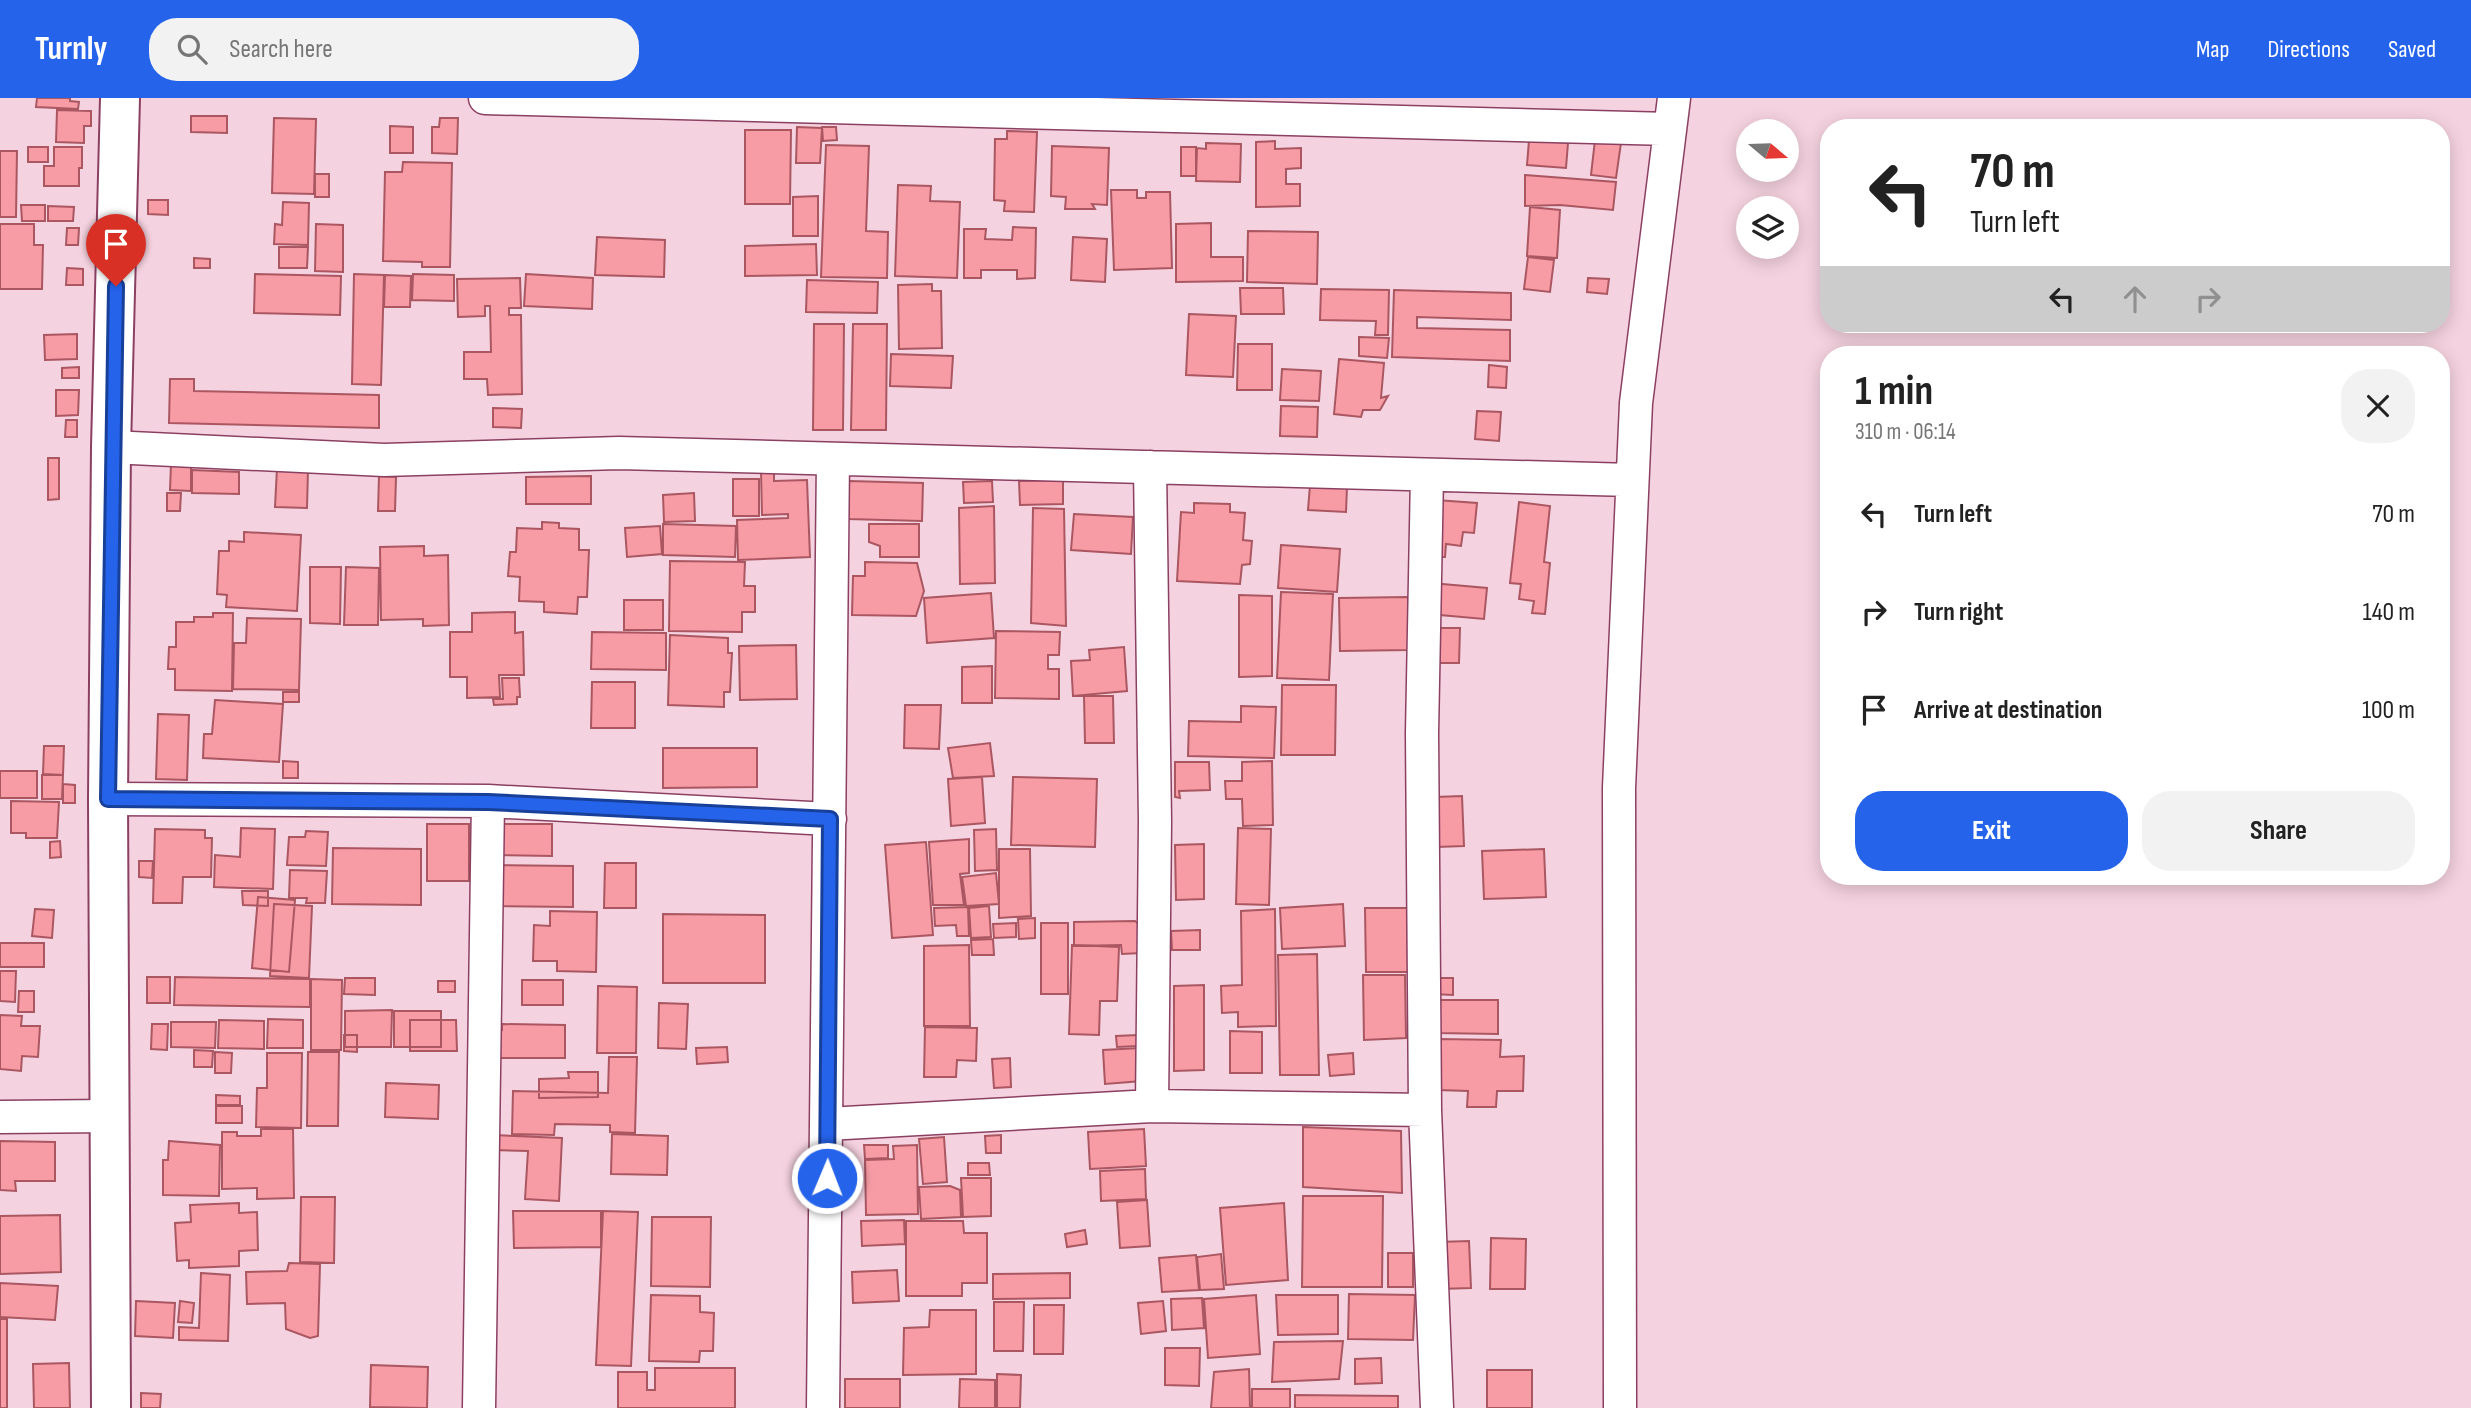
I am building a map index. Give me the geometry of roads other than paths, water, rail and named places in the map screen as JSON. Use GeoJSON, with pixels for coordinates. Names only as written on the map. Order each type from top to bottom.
{"type":"FeatureCollection","features":[{"type":"Feature","properties":{"kind":"street"},"geometry":{"type":"LineString","coordinates":[[111,1408],[108,799],[111,447],[120,98]]}},
{"type":"Feature","properties":{"kind":"street"},"geometry":{"type":"LineString","coordinates":[[485,98],[1670,129]]}},
{"type":"Feature","properties":{"kind":"street"},"geometry":{"type":"LineString","coordinates":[[1620,1408],[1619,788],[1636,403],[1674,98]]}},
{"type":"Feature","properties":{"kind":"street"},"geometry":{"type":"LineString","coordinates":[[111,447],[384,460],[618,453],[1632,480]]}},
{"type":"Feature","properties":{"kind":"street"},"geometry":{"type":"LineString","coordinates":[[823,1408],[832,459]]}},
{"type":"Feature","properties":{"kind":"street"},"geometry":{"type":"LineString","coordinates":[[1150,467],[1155,822],[1152,1106]]}},
{"type":"Feature","properties":{"kind":"street"},"geometry":{"type":"LineString","coordinates":[[1427,475],[1422,733],[1425,1110],[1437,1408]]}},
{"type":"Feature","properties":{"kind":"street"},"geometry":{"type":"LineString","coordinates":[[108,799],[488,802],[830,819]]}},
{"type":"Feature","properties":{"kind":"street"},"geometry":{"type":"LineString","coordinates":[[479,1408],[488,802]]}},
{"type":"Feature","properties":{"kind":"street"},"geometry":{"type":"LineString","coordinates":[[827,1124],[1152,1106],[1425,1110]]}},
{"type":"Feature","properties":{"kind":"street"},"geometry":{"type":"LineString","coordinates":[[0,1117],[110,1116]]}}]}
